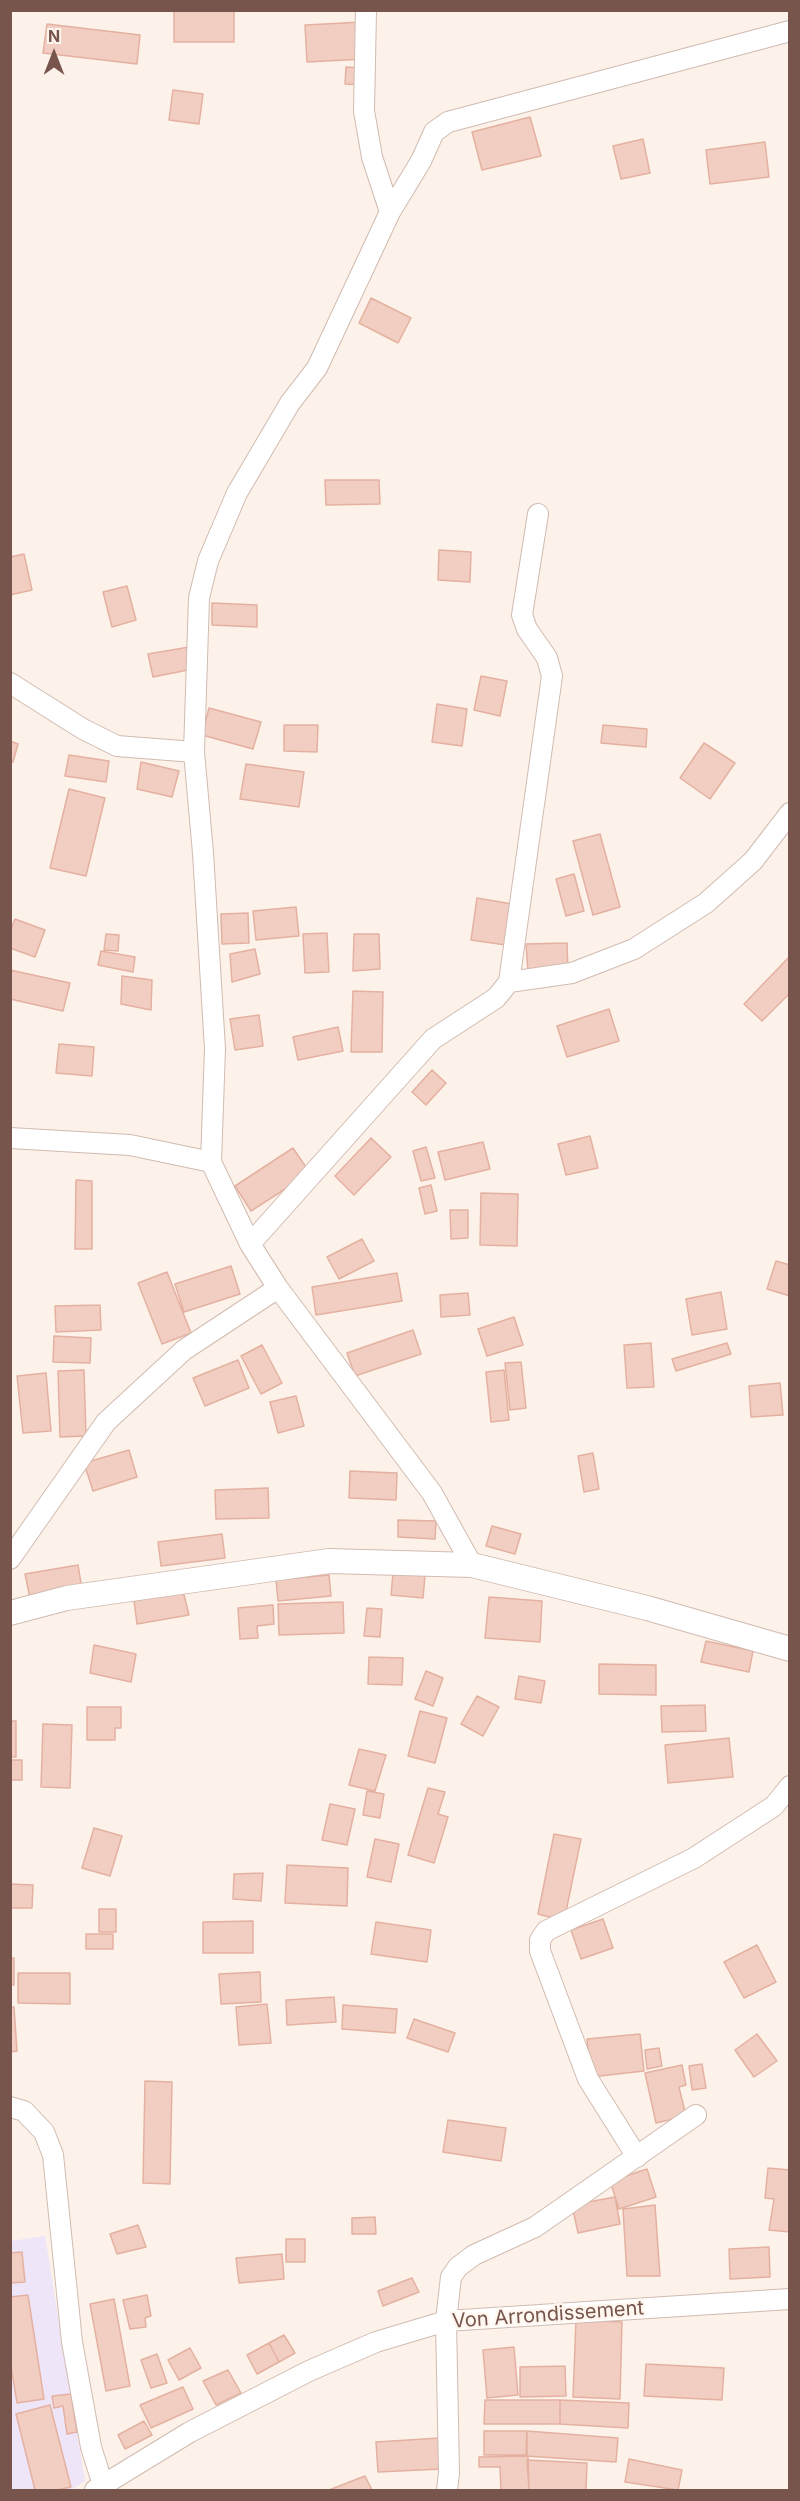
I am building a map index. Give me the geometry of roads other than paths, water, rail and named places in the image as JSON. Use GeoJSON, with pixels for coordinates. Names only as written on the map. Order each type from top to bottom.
{"type":"FeatureCollection","features":[{"type":"Feature","properties":{"kind":"street"},"geometry":{"type":"LineString","coordinates":[[366,10],[364,111],[372,157],[390,212]]}},
{"type":"Feature","properties":{"kind":"street"},"geometry":{"type":"LineString","coordinates":[[472,1565],[432,1493],[278,1288],[250,1244],[211,1162],[215,1049],[203,853],[194,752],[199,598],[208,561],[237,494],[290,403],[317,368],[390,212],[421,161],[434,132],[448,122],[789,31]]}},
{"type":"Feature","properties":{"kind":"street"},"geometry":{"type":"LineString","coordinates":[[250,1244],[433,1039],[496,998],[509,982],[552,676],[547,658],[527,629],[522,615],[538,514]]}},
{"type":"Feature","properties":{"kind":"street"},"geometry":{"type":"LineString","coordinates":[[10,683],[83,729],[117,746],[194,752]]}},
{"type":"Feature","properties":{"kind":"street"},"geometry":{"type":"LineString","coordinates":[[509,982],[572,973],[634,949],[706,903],[753,861],[789,813]]}},
{"type":"Feature","properties":{"kind":"street"},"geometry":{"type":"LineString","coordinates":[[10,1138],[130,1145],[211,1162]]}},
{"type":"Feature","properties":{"kind":"street"},"geometry":{"type":"LineString","coordinates":[[10,1559],[106,1422],[184,1350],[278,1288]]}},
{"type":"Feature","properties":{"kind":"street"},"geometry":{"type":"LineString","coordinates":[[10,1613],[67,1598],[329,1561],[472,1565],[647,1608],[789,1649]]}},
{"type":"Feature","properties":{"kind":"street"},"geometry":{"type":"LineString","coordinates":[[637,2157],[588,2079],[540,1951],[540,1940],[546,1931],[703,1852],[774,1806],[789,1786]]}},
{"type":"Feature","properties":{"kind":"street"},"geometry":{"type":"LineString","coordinates":[[10,2107],[24,2110],[44,2132],[53,2154],[72,2342],[99,2488]]}},
{"type":"Feature","properties":{"kind":"street"},"geometry":{"type":"LineString","coordinates":[[447,2490],[449,2473],[446,2321],[451,2277],[458,2267],[474,2255],[535,2227],[696,2115]]}},
{"type":"Feature","properties":{"kind":"street","name":"Von Arrondissement"},"geometry":{"type":"LineString","coordinates":[[99,2488],[190,2432],[309,2371],[376,2342],[446,2321],[789,2299]]}}]}
